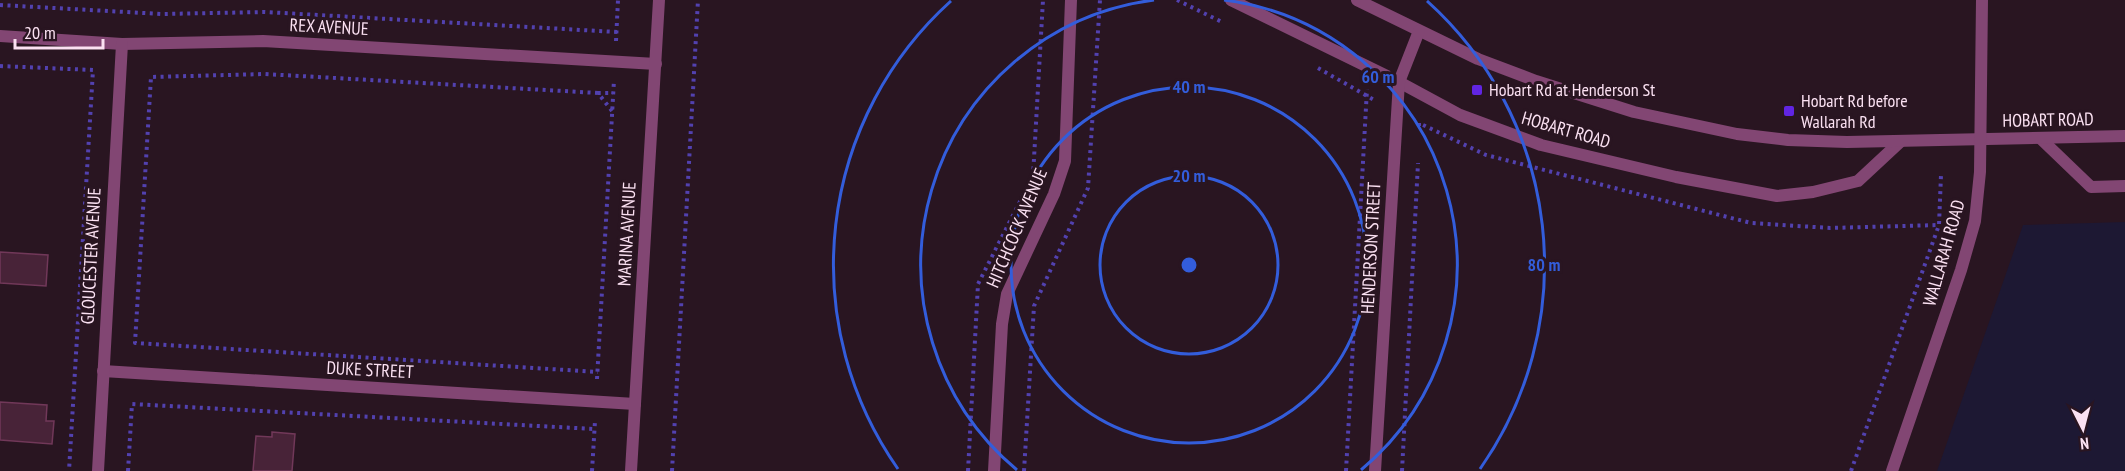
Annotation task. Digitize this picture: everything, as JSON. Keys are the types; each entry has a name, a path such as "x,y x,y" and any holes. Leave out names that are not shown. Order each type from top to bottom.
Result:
{"street":[{"name":"MARINA AVENUE","path":"631,471 659,0"},
{"name":"HITCHCOCK AVENUE","path":"994,471 1002,324 1006,294 1054,194 1065,161 1071,0"},
{"name":"HOBART ROAD","path":"1231,0 1399,82 1460,115 1541,145 1676,177 1777,196 1813,192 1858,182 1901,141"},
{"name":"HOBART ROAD","path":"1357,0 1478,59 1536,81 1656,117 1737,134 1788,140 1901,141 2125,136"},
{"name":"WALLARAH ROAD","path":"1892,471 1967,252 1978,205 1982,0"},
{"name":"HENDERSON STREET","path":"1375,471 1399,82 1419,32"},
{"name":"REX AVENUE","path":"0,36 122,44 262,41 656,64"},
{"name":"GLOUCESTER AVENUE","path":"98,471 122,44"},
{"path":"2040,138 2091,187 2125,186"},
{"name":"DUKE STREET","path":"103,371 635,404"}],"path":[{"path":"616,41 618,0"},
{"path":"672,471 698,0"},
{"path":"968,471 978,284 1033,176 1043,0"},
{"path":"1024,471 1034,306 1088,188 1100,0"},
{"path":"1177,0 1228,25"},
{"name":"REX AVENUE","path":"0,5 162,14 265,12 617,32"},
{"path":"1312,65 1376,101"},
{"name":"GLOUCESTER AVENUE","path":"0,66 93,70 69,471"},
{"name":"DUKE STREET","path":"598,93 265,74 151,77 135,343 598,372"},
{"name":"MARINA AVENUE","path":"597,379 614,80"},
{"path":"598,93 613,93"},
{"path":"598,93 612,111"},
{"path":"1346,471 1367,96"},
{"path":"1419,123 1419,135"},
{"path":"1402,471 1418,158"},
{"path":"1851,471 1939,225"},
{"path":"128,471 132,404 594,429"},
{"path":"592,471 595,421"}],"shaded area":[{"path":"2125,222 2125,471 1937,471 2023,225"}],"building":[{"path":"0,252 48,255 46,286 0,283"},
{"path":"0,402 47,405 46,421 54,421 52,444 0,440"},
{"path":"272,432 295,434 292,471 253,471 256,436 272,437"}],"place":[{"name":"Hobart Rd at Henderson St","path":"1477,90"},
{"name":"Hobart Rd before Wallarah Rd","path":"1789,111"}]}
